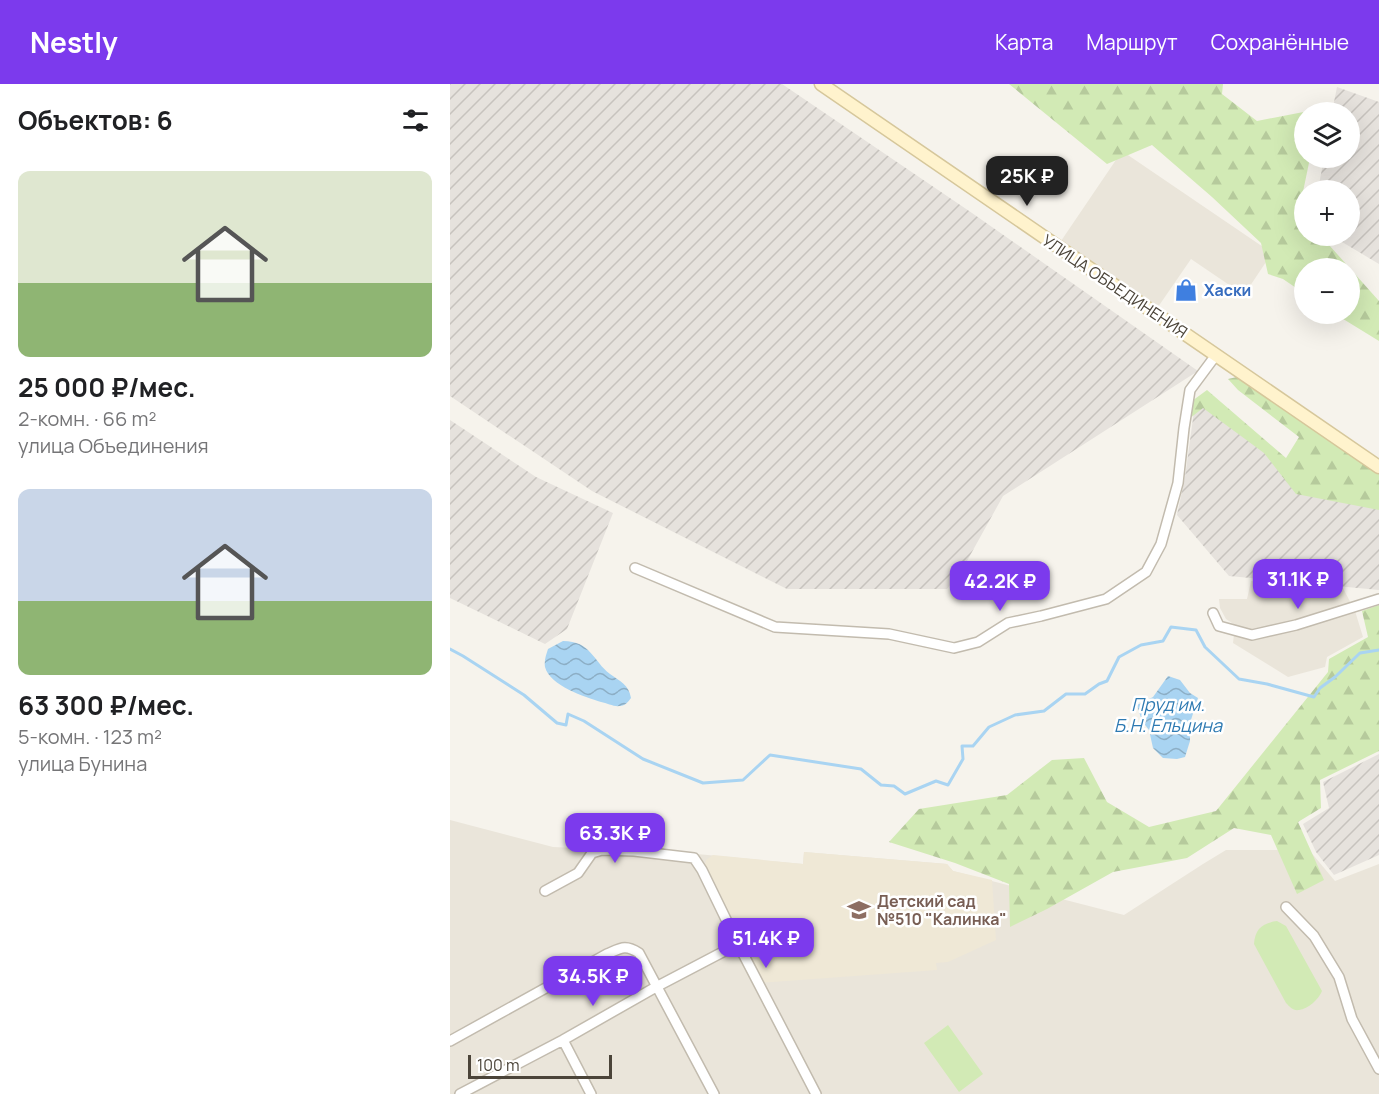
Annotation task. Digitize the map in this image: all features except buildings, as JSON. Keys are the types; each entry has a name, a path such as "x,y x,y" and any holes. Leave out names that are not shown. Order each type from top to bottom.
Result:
{"main road":[{"name":"УЛИЦА ОБЪЕДИНЕНИЯ","path":"821,84 1379,466"}],"street":[{"path":"635,568 775,627 889,634 954,648 978,642 1008,623 1106,599 1146,572 1161,544 1178,483 1190,390 1216,355"},
{"path":"1213,613 1220,626 1252,635 1296,625 1379,600"},
{"path":"545,891 578,873 592,853 602,850 694,858 816,1094"},
{"path":"1286,907 1314,936 1339,977 1352,1018 1379,1069"},
{"path":"466,1093 738,944"},
{"path":"450,1041 607,954 630,947 639,953 714,1094"},
{"path":"563,1040 591,1094"}],"shaded area":[{"path":"450,84 782,84 1198,371 1003,496 962,570 947,589 787,589 592,491 450,396"},
{"path":"1337,87 1379,102 1379,264 1349,246 1360,246 1360,180 1320,180 1322,168 1360,168 1360,102 1334,102"},
{"path":"1122,151 1272,253 1244,295 1191,259 1158,307 1061,241"},
{"path":"1204,403 1258,442 1296,490 1379,508 1379,590 1229,576 1177,515 1194,411"},
{"path":"450,420 536,477 613,513 567,629 545,644 450,598"},
{"path":"1334,571 1355,611 1363,637 1327,657 1325,667 1288,677 1233,643 1235,625 1226,619 1220,608 1219,599 1247,599 1251,581 1301,586"},
{"path":"1379,754 1379,855 1334,875 1316,852 1303,824 1329,808 1323,782"},
{"path":"450,820 553,847 686,853 803,864 804,852 947,864 953,871 1124,915 1226,850 1309,850 1335,881 1379,864 1379,1094 450,1094"},
{"name":"Детский сад №510 \"Калинка\"","path":"804,852 947,864 953,871 992,880 996,940 948,962 936,963 937,970 760,983 704,869 706,860 713,855 803,864"}],"green space":[{"path":"1009,84 1223,84 1222,94 1257,121 1294,114 1294,168 1308,168 1305,180 1294,180 1294,246 1330,246 1341,258 1294,258 1294,286 1283,279 1268,274 1261,243 1152,145 1107,164"},
{"path":"1360,279 1379,301 1379,341 1351,324 1360,324"},
{"path":"1237,377 1379,473 1379,510 1296,494 1264,453 1203,408 1189,419 1192,401 1207,390 1286,458 1299,437 1238,390 1228,379"},
{"path":"1379,605 1379,751 1320,780 1321,808 1298,822 1324,880 1297,894 1271,835 1234,828 1187,858 1113,872 1010,927 1009,884 955,863 889,842 919,809 1007,795 1052,760 1084,758 1107,802 1149,827 1216,811 1328,672 1329,659 1368,637 1362,611"},
{"path":"1277,921 1286,926 1322,991 1306,1008 1293,1009 1286,1003 1254,944 1260,928 1267,923"},
{"path":"948,1025 983,1074 959,1092 924,1043"}],"water":[{"path":"563,641 580,644 586,648 604,669 624,684 631,698 628,702 618,706 601,702 569,690 554,680 545,667 546,656 548,649"},
{"name":"Пруд им. Б.Н. Ельцина","path":"1168,676 1180,680 1190,693 1198,698 1190,723 1190,741 1185,757 1177,759 1163,758 1153,748 1149,730 1142,721 1137,705 1153,697"}],"waterway":[{"path":"450,649 524,695 557,723 566,725 568,714 584,721 643,759 703,783 743,780 770,755 861,769 881,785 894,786 905,794 936,781 948,785 963,759 962,746 973,746 989,727 1015,715 1044,711 1066,694 1085,694 1107,681 1119,657 1141,645 1163,641 1171,627 1196,630 1205,647 1239,679 1314,697 1320,688 1360,653 1379,650"}],"place":[{"name":"Хаски","path":"1186,290"},
{"name":"Детский сад №510 \"Калинка\"","path":"859,910"}]}
